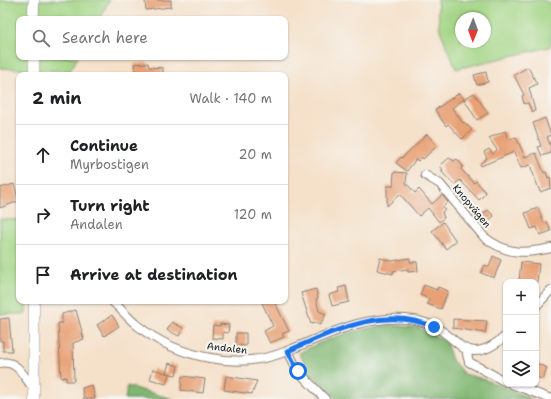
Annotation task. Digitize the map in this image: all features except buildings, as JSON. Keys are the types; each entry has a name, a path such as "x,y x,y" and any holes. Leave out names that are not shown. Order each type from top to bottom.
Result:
{"street":[{"path":"33,16 34,0"},
{"path":"34,60 34,72"},
{"name":"Knopvägen","path":"425,175 440,184 484,237 492,243 505,250 519,253 551,248"},
{"path":"539,303 551,290"},
{"path":"34,304 34,399"},
{"name":"Andalen","path":"115,304 133,322 147,333 171,346 194,354 243,361 257,360 288,351 345,327 365,321 407,319 421,321 439,329 462,347 469,350"},
{"path":"503,338 493,346 484,350 469,350 467,354 470,362 503,380"},
{"path":"288,351 298,371 324,399"},
{"path":"0,363 5,362 14,364 20,369 30,384 35,384"},
{"path":"520,387 551,399"}],"green space":[{"path":"0,0 109,0 101,16 16,16 16,60 76,60 70,71 0,68"},
{"path":"437,0 544,0 551,4 551,43 549,47 456,69 440,30"},
{"path":"0,219 16,220 16,304 26,304 26,314 0,314"},
{"path":"390,325 420,328 446,342 452,360 464,374 490,382 532,399 336,399 311,374 299,353 321,342 343,334"},
{"path":"127,386 173,399 125,399"}],"route":[{"path":"298,371 288,351 345,327 365,321 389,319 421,321 434,327"}]}
